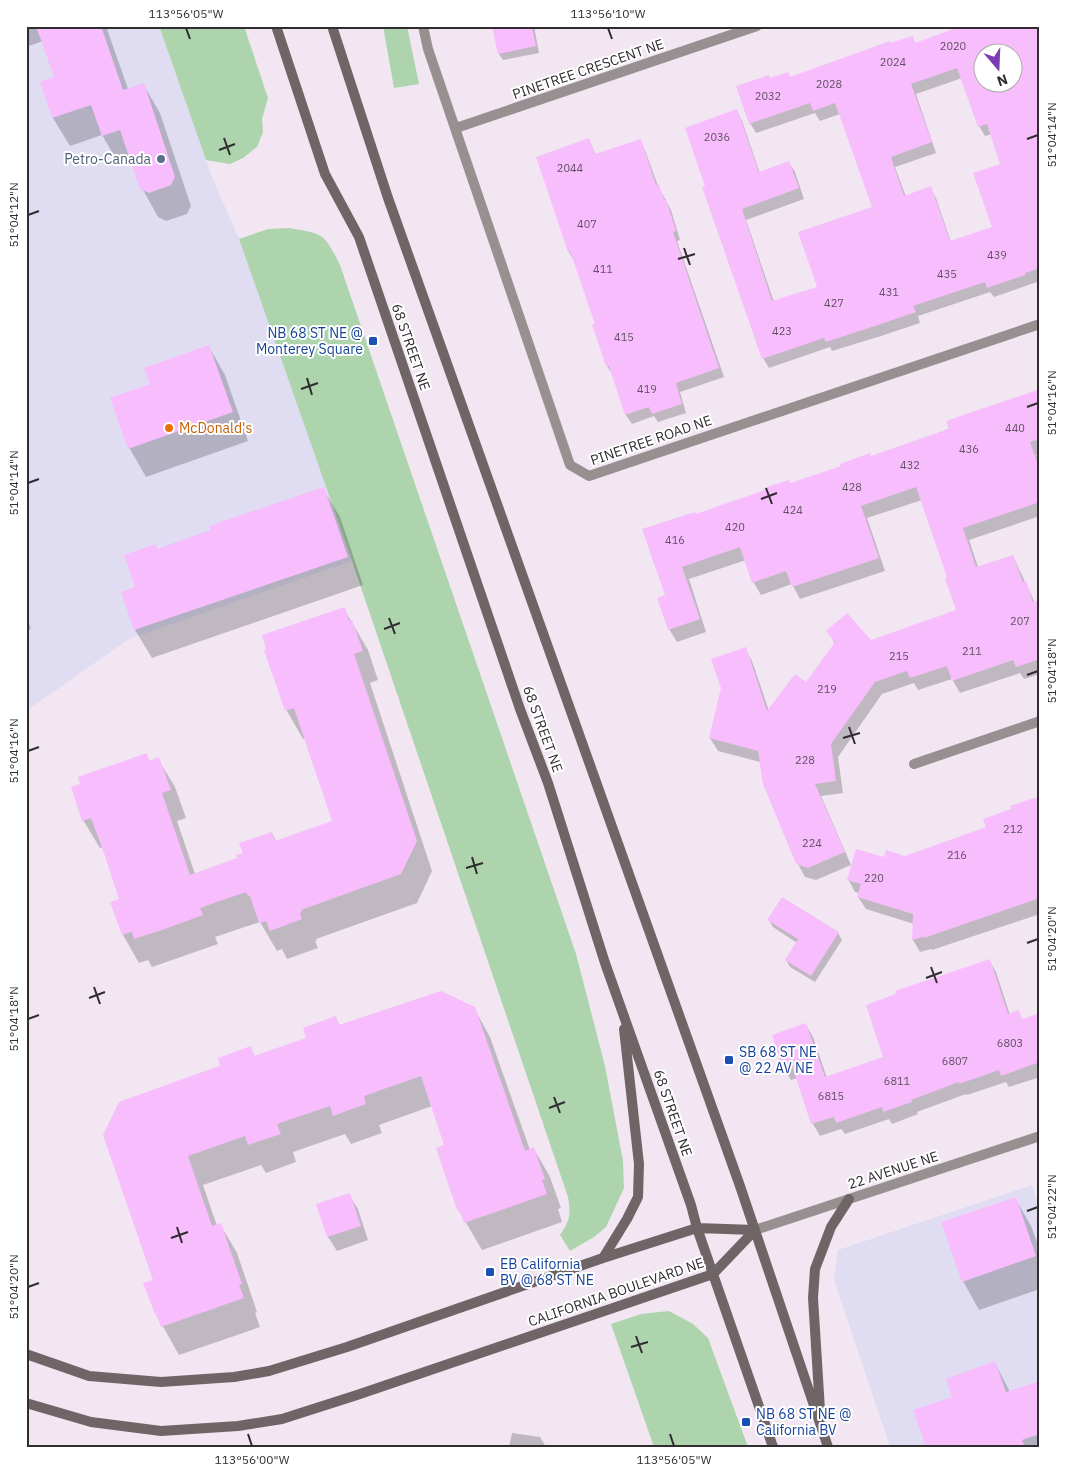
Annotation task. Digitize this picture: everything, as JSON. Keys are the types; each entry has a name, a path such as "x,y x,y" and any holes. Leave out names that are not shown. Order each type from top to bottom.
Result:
{"main road":[{"name":"68 STREET NE","path":"276,26 326,174 359,237 511,681 548,783 622,1010 691,1205 697,1228 773,1447"},
{"name":"68 STREET NE","path":"332,26 392,208 755,1230 828,1447"},
{"path":"603,1258 628,1219 638,1198 639,1164 622,1010"},
{"path":"821,1424 813,1298 815,1269 831,1227 849,1200"},
{"path":"26,1354 89,1376 161,1382 234,1377 269,1371 347,1347 603,1258 697,1228 755,1230"},
{"name":"CALIFORNIA BOULEVARD NE","path":"26,1403 91,1422 161,1431 238,1426 282,1418 358,1395 713,1274 755,1230"}],"street":[{"name":"PINETREE ROAD NE","path":"423,26 428,49 570,465 590,476 1040,324"},
{"name":"PINETREE CRESCENT NE","path":"456,128 757,26"},
{"path":"914,764 1040,721"},
{"name":"22 AVENUE NE","path":"755,1230 1040,1136"}],"shaded area":[{"path":"26,26 159,26 210,172 239,239 352,561 129,639 26,711"},
{"path":"1032,1185 1040,1210 1040,1447 890,1447 834,1280 838,1250"}],"green space":[{"path":"159,26 244,26 268,98 262,119 263,132 257,147 243,158 230,164 206,160"},
{"path":"383,26 407,26 419,84 394,88"},
{"path":"289,228 322,237 340,265 576,954 605,1066 623,1161 624,1188 606,1227 594,1237 570,1251 560,1235 569,1217 568,1197 352,561 239,239 268,229"},
{"path":"669,1311 693,1324 708,1338 748,1447 654,1447 611,1324 641,1314"}],"building":[{"path":"36,26 101,26 123,90 144,83 175,177 171,185 149,193 140,189 120,130 102,136 91,105 52,118 40,82 54,77"},
{"path":"492,26 532,26 536,46 498,54"},
{"path":"961,26 1040,26 1040,268 987,288 985,282 913,306 916,312 826,342 824,338 762,359 702,187 705,186 685,128 737,109 759,172 789,161 799,188 742,209 772,301 817,287 798,232 872,207 835,103 813,111 810,103 749,124 736,86 769,75 770,78 788,72 790,77 890,41 890,43 913,36 915,43","holes":["957,68 978,127 987,124 1000,164 973,173 992,227 950,241 931,186 904,196 891,157 932,142 911,84"]},
{"path":"589,138 595,154 641,139 656,185 659,184 664,200 666,199 676,231 673,232 719,368 676,383 682,404 652,414 649,407 625,415 609,366 606,366 592,325 595,324 536,157"},
{"path":"209,345 233,412 128,449 110,398 150,384 144,368"},
{"path":"1040,389 1040,439 1030,442 1040,471 1040,502 963,528 976,567 1013,555 1023,582 1026,581 1033,602 1040,600 1040,659 1016,667 1013,660 952,681 947,666 910,678 907,671 875,682 831,744 836,781 815,784 845,852 808,868 796,864 763,784 758,751 709,738 721,688 711,659 746,647 767,711 795,674 806,682 835,642 826,631 847,613 871,640 956,610 945,578 947,577 916,487 861,506 879,558 792,587 786,571 752,583 740,547 682,567 700,619 668,630 657,598 665,595 642,529 695,512 696,514 765,490 764,488 789,480 790,483 841,466 840,464 870,453 871,456 949,429 946,421"},
{"path":"324,487 348,557 134,630 121,592 135,587 124,555 156,544 157,549 211,530 209,526"},
{"path":"345,607 349,621 352,620 363,651 354,654 417,841 401,874 301,910 302,919 270,931 266,921 259,923 250,896 246,892 200,908 203,915 162,930 134,939 132,932 122,935 110,902 119,899 104,853 91,818 82,821 71,787 80,784 78,777 147,753 149,761 159,757 171,790 162,793 190,875 237,858 236,855 243,853 239,843 272,832 275,841 332,821 294,708 285,711 264,650 266,649 262,635"},
{"path":"1040,796 1040,898 924,938 912,940 913,914 857,897 861,884 847,880 856,849 884,857 886,850 905,856 986,827 983,819 1011,809 1010,806"},
{"path":"782,897 839,932 811,976 785,960 798,939 767,920"},
{"path":"990,959 1008,1014 1019,1010 1022,1019 1040,1013 1040,1062 1001,1076 999,1070 959,1084 959,1082 883,1112 882,1107 836,1123 834,1117 811,1124 792,1066 783,1069 772,1035 806,1023 825,1077 883,1057 866,1005 896,994 895,991"},
{"path":"441,991 475,1007 525,1151 534,1147 545,1179 542,1180 547,1194 464,1223 459,1209 457,1210 436,1148 444,1145 421,1076 364,1096 366,1104 333,1116 330,1106 277,1124 281,1134 248,1145 245,1136 188,1156 212,1226 221,1223 242,1284 239,1285 244,1298 161,1327 143,1283 153,1280 103,1135 119,1102 219,1066 218,1058 251,1046 254,1056 306,1038 303,1028 336,1016 339,1025"},
{"path":"350,1193 361,1226 327,1237 316,1204"},
{"path":"1016,1197 1036,1256 962,1282 941,1222"},
{"path":"995,1361 1006,1392 1040,1381 1040,1434 1022,1440 1025,1447 926,1447 913,1410 952,1397 946,1379"}],"place":[{"name":"Petro-Canada","path":"161,159"},
{"name":"NB 68 ST NE @ Monterey Square","path":"373,341"},
{"name":"McDonald's","path":"169,428"},
{"name":"SB 68 ST NE @ 22 AV NE","path":"729,1060"},
{"name":"EB California BV @ 68 ST NE","path":"490,1272"},
{"name":"NB 68 ST NE @ California BV","path":"746,1422"}]}
